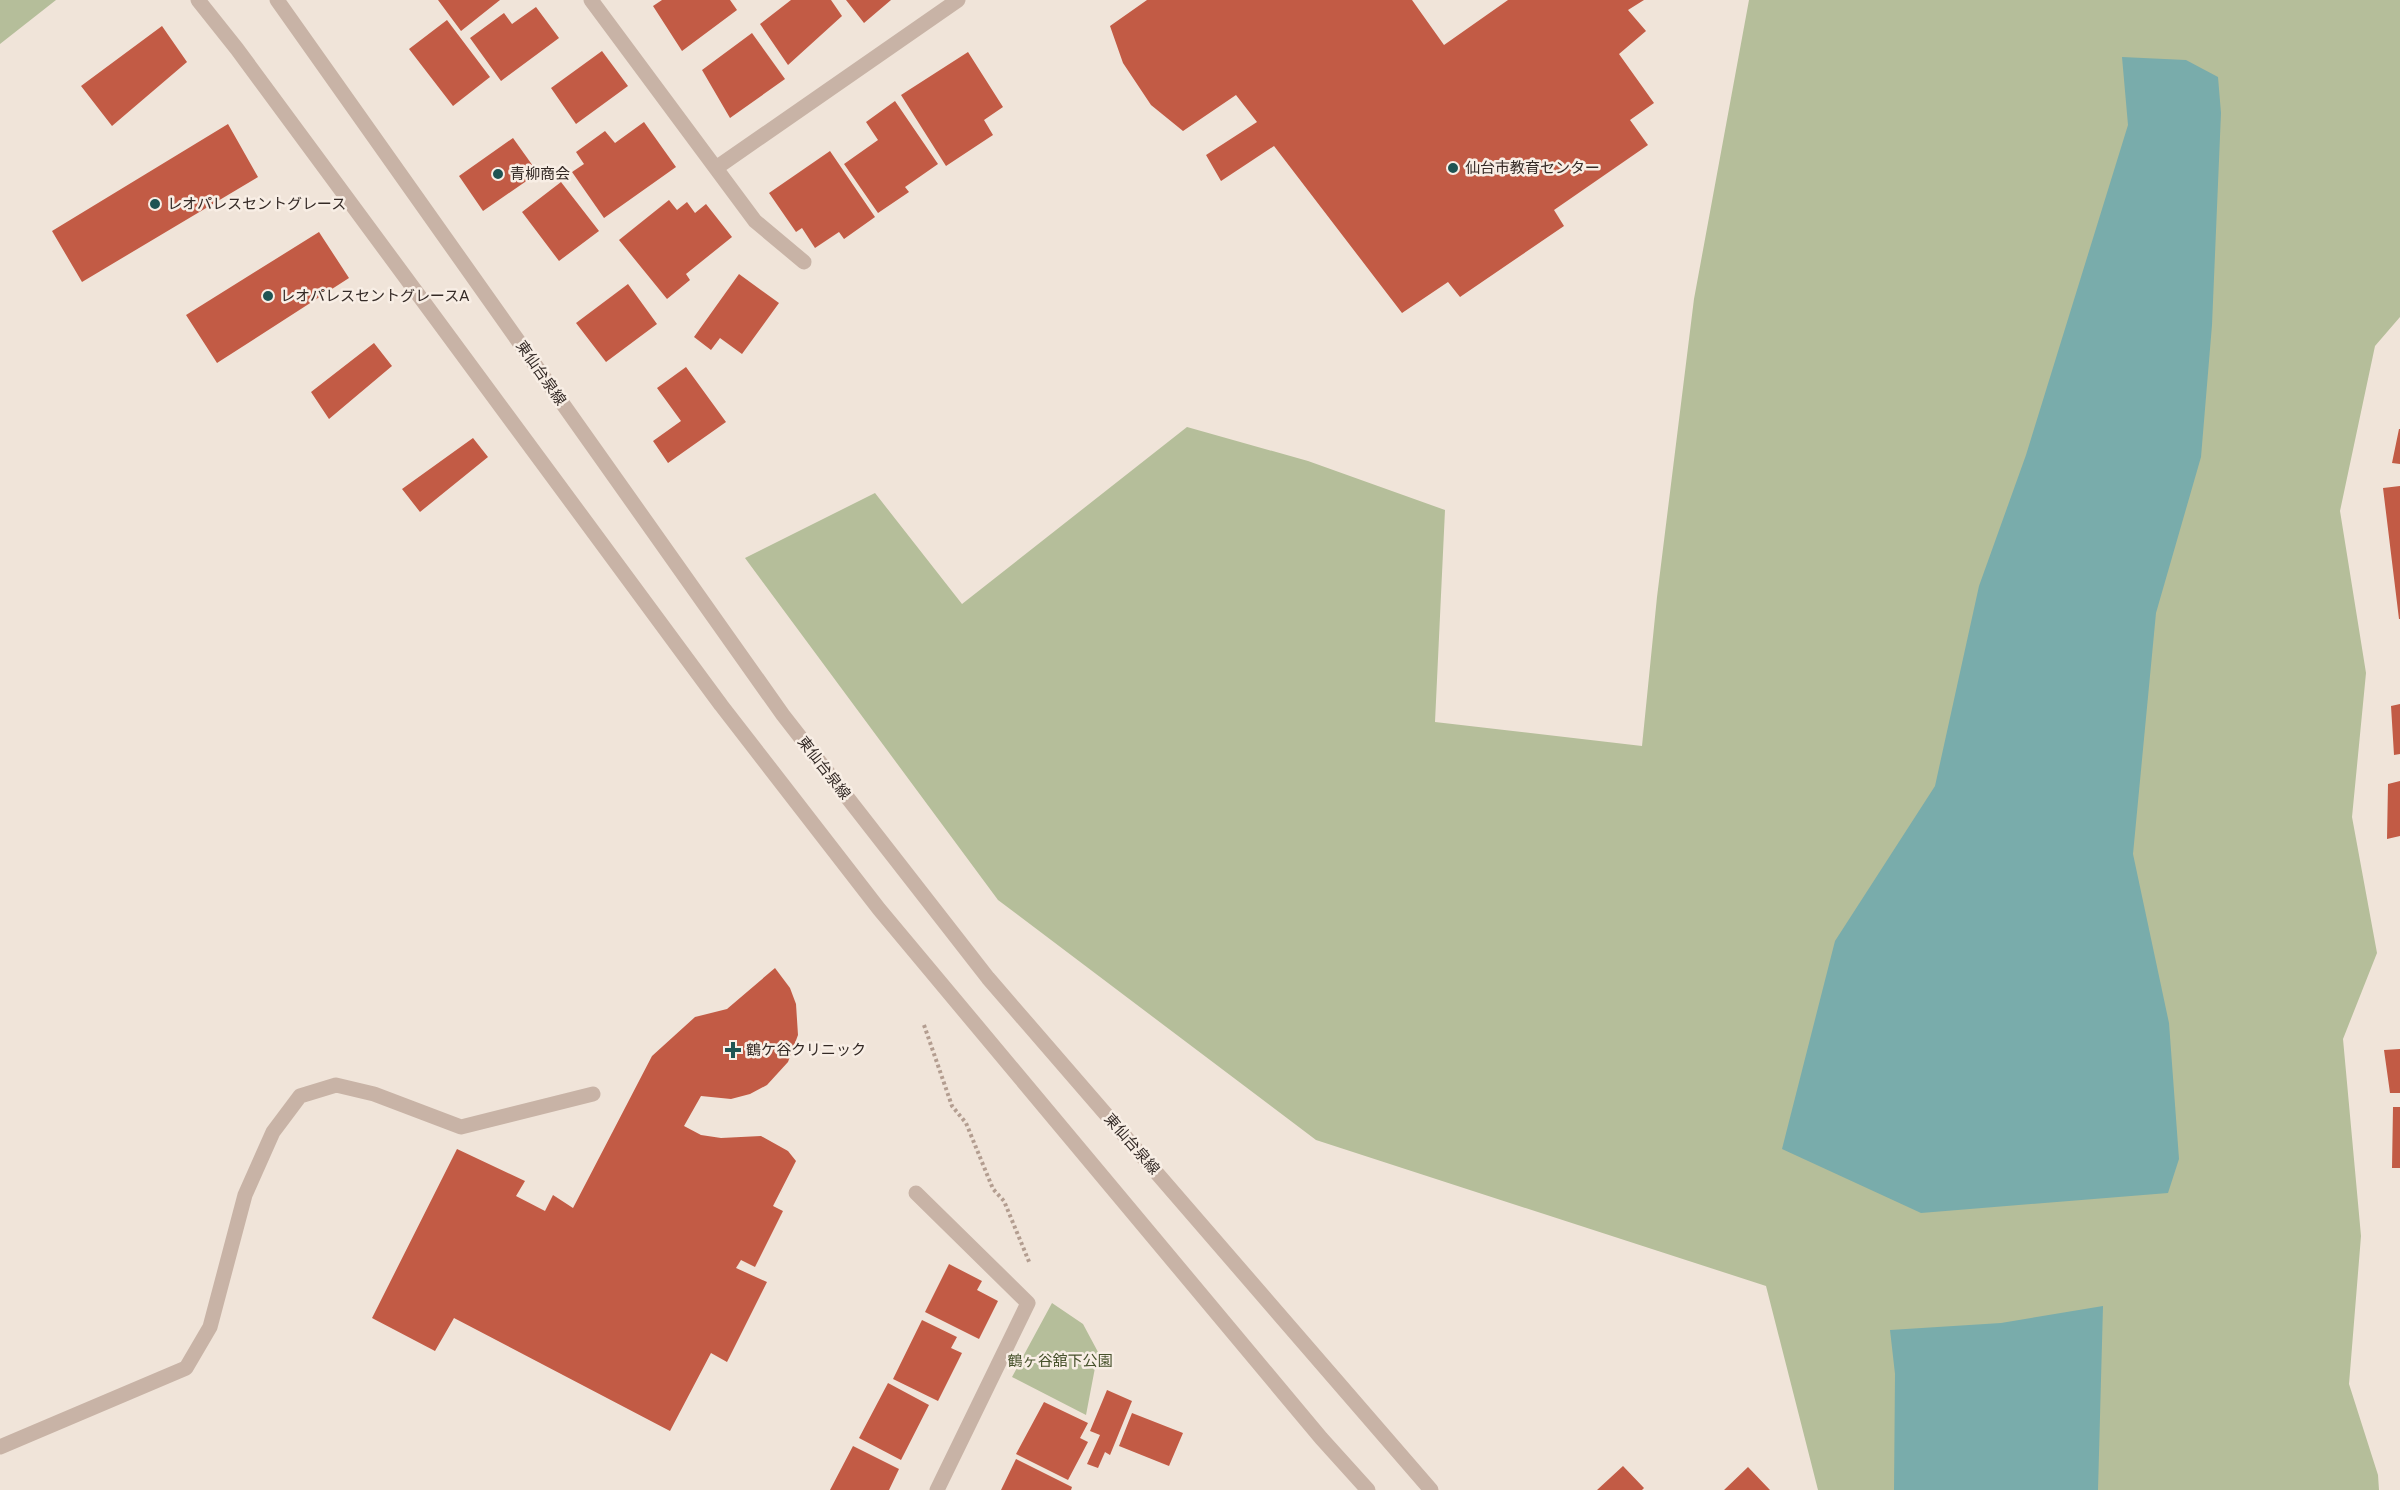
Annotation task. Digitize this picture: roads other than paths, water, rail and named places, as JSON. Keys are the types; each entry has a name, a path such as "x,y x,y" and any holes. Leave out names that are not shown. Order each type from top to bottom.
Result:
{"street":[{"path":"198,0 237,49 721,705 879,909 1313,1429 1368,1490"},
{"name":"東仙台泉線","path":"277,0 783,715 988,978 1431,1490"},
{"path":"591,0 754,222 804,262"},
{"path":"716,168 958,0"},
{"path":"0,1447 186,1368 210,1327 245,1196 273,1132 300,1096 336,1085 374,1094 461,1127 593,1094"},
{"path":"916,1193 1028,1303 937,1490"}],"water":[{"path":"2122,57 2186,60 2218,77 2221,113 2212,325 2201,457 2156,613 2133,854 2169,1023 2179,1159 2168,1193 1921,1213 1782,1149 1835,941 1935,786 1979,586 2026,455 2128,125"},
{"path":"2103,1306 2098,1490 1894,1490 1895,1374 1890,1330 2001,1323"}],"place":[{"name":"仙台市教育センター","path":"1453,168"},
{"name":"青柳商会","path":"498,174"},
{"name":"レオパレスセントグレース","path":"155,204"},
{"name":"レオパレスセントグレースA","path":"268,296"},
{"name":"鶴ケ谷クリニック","path":"733,1050"}],"park label":[{"name":"鶴ヶ谷舘下公園","path":"1060,1361"}]}
